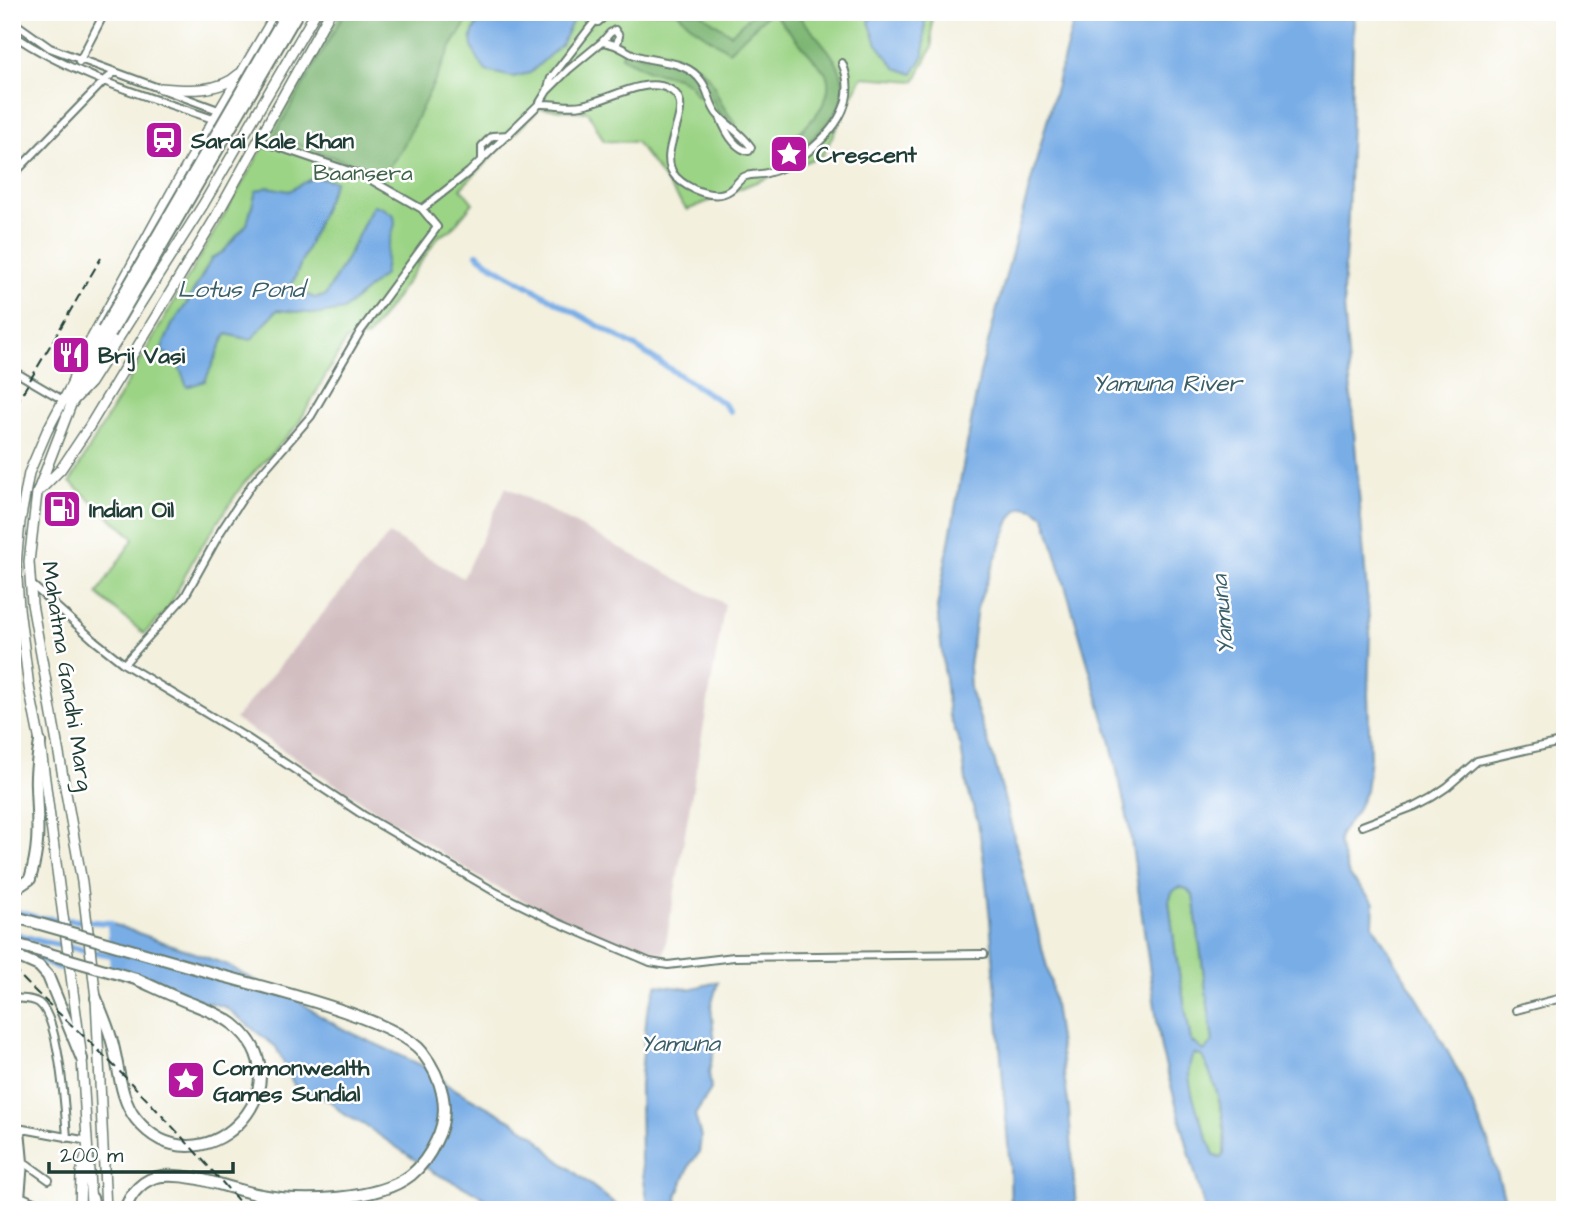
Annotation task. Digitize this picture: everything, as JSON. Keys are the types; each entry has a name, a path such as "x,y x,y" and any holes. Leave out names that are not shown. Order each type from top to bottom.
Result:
{"highway":[{"path":"68,401 83,379 287,12"},
{"path":"73,382 107,332 298,12"},
{"path":"12,891 30,879 37,855 39,828 35,783 40,742"},
{"path":"12,916 356,1016 401,1034 419,1048 436,1071 444,1097 440,1133 427,1157 411,1175 394,1185 368,1192 303,1200 263,1196 187,1177 165,1175 153,1177 136,1189 125,1210"},
{"path":"13,952 136,979 232,1023 254,1051 259,1073 256,1094 247,1115 232,1131 211,1141 190,1146 167,1141 146,1130 131,1112 111,1036 95,994"},
{"path":"13,952 39,966 48,976 82,1059"},
{"path":"92,1198 92,1210"}],"main road":[{"name":"Mahatma Gandhi Marg","path":"106,1210 95,994 82,882 31,584 29,562 37,493 68,401 75,369 174,188 277,12"},
{"name":"Mahatma Gandhi Marg","path":"92,1198 82,1059 40,742 29,687 19,608 16,564 29,473 41,442 68,401 90,383 203,205 316,12"},
{"path":"37,493 61,469 89,427 214,220 330,12"},
{"path":"260,42 289,59"},
{"path":"161,88 186,90 211,87 226,83 244,70"},
{"path":"174,188 203,205"},
{"path":"80,1210 81,1173 89,1144"}],"street":[{"path":"547,91 551,78 602,12"},
{"path":"594,25 609,12"},
{"path":"74,69 102,13"},
{"path":"12,21 41,43 220,111 248,130"},
{"path":"422,209 509,135 568,70 615,30 619,36 617,44"},
{"path":"12,34 38,52 74,69 248,130"},
{"path":"602,42 617,44 631,53 651,60 674,62 697,77 704,83 712,108 746,140 751,147 749,151 736,144 725,131 720,117"},
{"path":"539,104 578,106 628,90 661,85 670,89 678,96 680,107 668,152 671,169 676,176 694,188 712,194 725,192 742,177 772,172 796,159 827,134 848,98 847,74 842,64"},
{"path":"12,176 115,72"},
{"path":"482,160 482,146 492,136 509,135"},
{"path":"124,664 185,596 221,531 253,484 311,416 360,332 437,227 422,209 364,176 258,139"},
{"path":"12,370 68,401"},
{"path":"31,584 124,664 247,738 363,815 497,893 556,922 650,962 668,965 734,957 984,954"},
{"path":"1362,826 1432,797 1477,761 1565,741"},
{"path":"1516,1010 1565,996"},
{"path":"12,998 36,1001 45,1010 59,1058 67,1138"},
{"path":"12,1127 89,1144"},
{"path":"20,1210 24,1166 21,1130"},
{"path":"12,1166 24,1166 50,1180"},
{"path":"12,1192 22,1194 51,1210"}],"shaded area":[{"path":"506,487 725,604 664,954 584,931 488,883 235,719 389,534 463,578"}],"green space":[{"name":"Baansera","path":"341,12 932,12 932,48 915,81 862,77 823,155 687,210 636,142 604,141 588,112 540,108 461,188 473,203 450,231 439,236 368,337 346,340 297,426 243,484 194,558 168,609 144,634 97,594 134,538 70,482"},
{"path":"345,12 473,12 451,47 401,151 380,178 363,168 274,136"},
{"path":"677,12 699,12 731,34 754,12 769,13 729,51 693,27"},
{"path":"777,12 795,12 827,49 838,65 843,80 843,95 836,111 823,128 801,148 793,137 820,109 828,91 828,82 826,73 775,15"},
{"path":"625,48 647,57 651,48 694,64 708,76 725,109 736,123 733,126 718,112 708,89 697,96 690,85 677,77 649,71 621,57"},
{"path":"1179,887 1187,889 1193,895 1213,1042 1204,1051 1191,1041 1176,956 1169,901 1172,892"},
{"path":"1193,1054 1202,1056 1220,1104 1225,1141 1221,1158 1214,1155 1191,1090 1189,1064"}],"water":[{"path":"486,12 577,12 561,45 530,73 513,77 486,71 475,54 472,35"},
{"path":"873,12 925,13 924,55 913,74 896,68 877,44 869,22"},
{"name":"Yamuna River","path":"1076,12 1354,12 1343,293 1370,632 1370,757 1366,791 1356,812 1340,834 1339,843 1349,875 1374,903 1373,925 1432,1022 1461,1077 1488,1142 1508,1210 1205,1210 1161,1049 1129,825 1110,739 1045,517 1034,509 1024,507 1017,510 1010,520 977,608 969,666 970,690 995,762 1051,983 1069,1109 1076,1210 1011,1210 1010,1169 983,854 978,823 967,787 961,747 949,714 937,608 980,373","holes":["1179,887 1187,889 1193,895 1213,1042 1204,1051 1191,1041 1176,956 1169,901 1172,892","1194,1054 1202,1056 1220,1104 1225,1141 1221,1158 1214,1155 1191,1089 1190,1064"]},
{"name":"Lotus Pond","path":"314,177 335,181 291,287 314,298 325,296 373,205 394,215 395,224 387,251 384,275 343,310 319,314 277,310 251,340 226,334 205,381 187,387 178,364 161,350 172,325 212,258 223,252 247,224 256,191 268,187 289,191"},
{"path":"110,923 225,964 274,991 293,996 341,1028 432,1070 447,1085 535,1136 555,1157 623,1210 499,1210 477,1193 434,1173 363,1124 343,1114 330,1101 295,1087 276,1047 225,1007 113,973"},
{"name":"Yamuna","path":"718,982 711,1006 715,1045 709,1072 711,1089 695,1115 701,1137 699,1153 690,1164 677,1196 678,1210 646,1210 647,1199 641,1161 640,1086 647,1012 657,985 689,989"}],"waterway":[{"path":"477,254 493,266 636,347 723,403 730,411"},
{"path":"12,910 38,918 110,923 113,972"},
{"path":"12,933 111,955"},
{"path":"17,949 57,967 93,971"}],"railway":[{"path":"15,406 101,258"},
{"path":"12,967 133,1085 246,1210"}],"place":[{"name":"Sarai Kale Khan","path":"164,140"},
{"name":"Crescent","path":"789,154"},
{"name":"Brij Vasi","path":"71,355"},
{"name":"Indian Oil","path":"62,509"},
{"name":"Commonwealth Games Sundial","path":"186,1080"}]}
